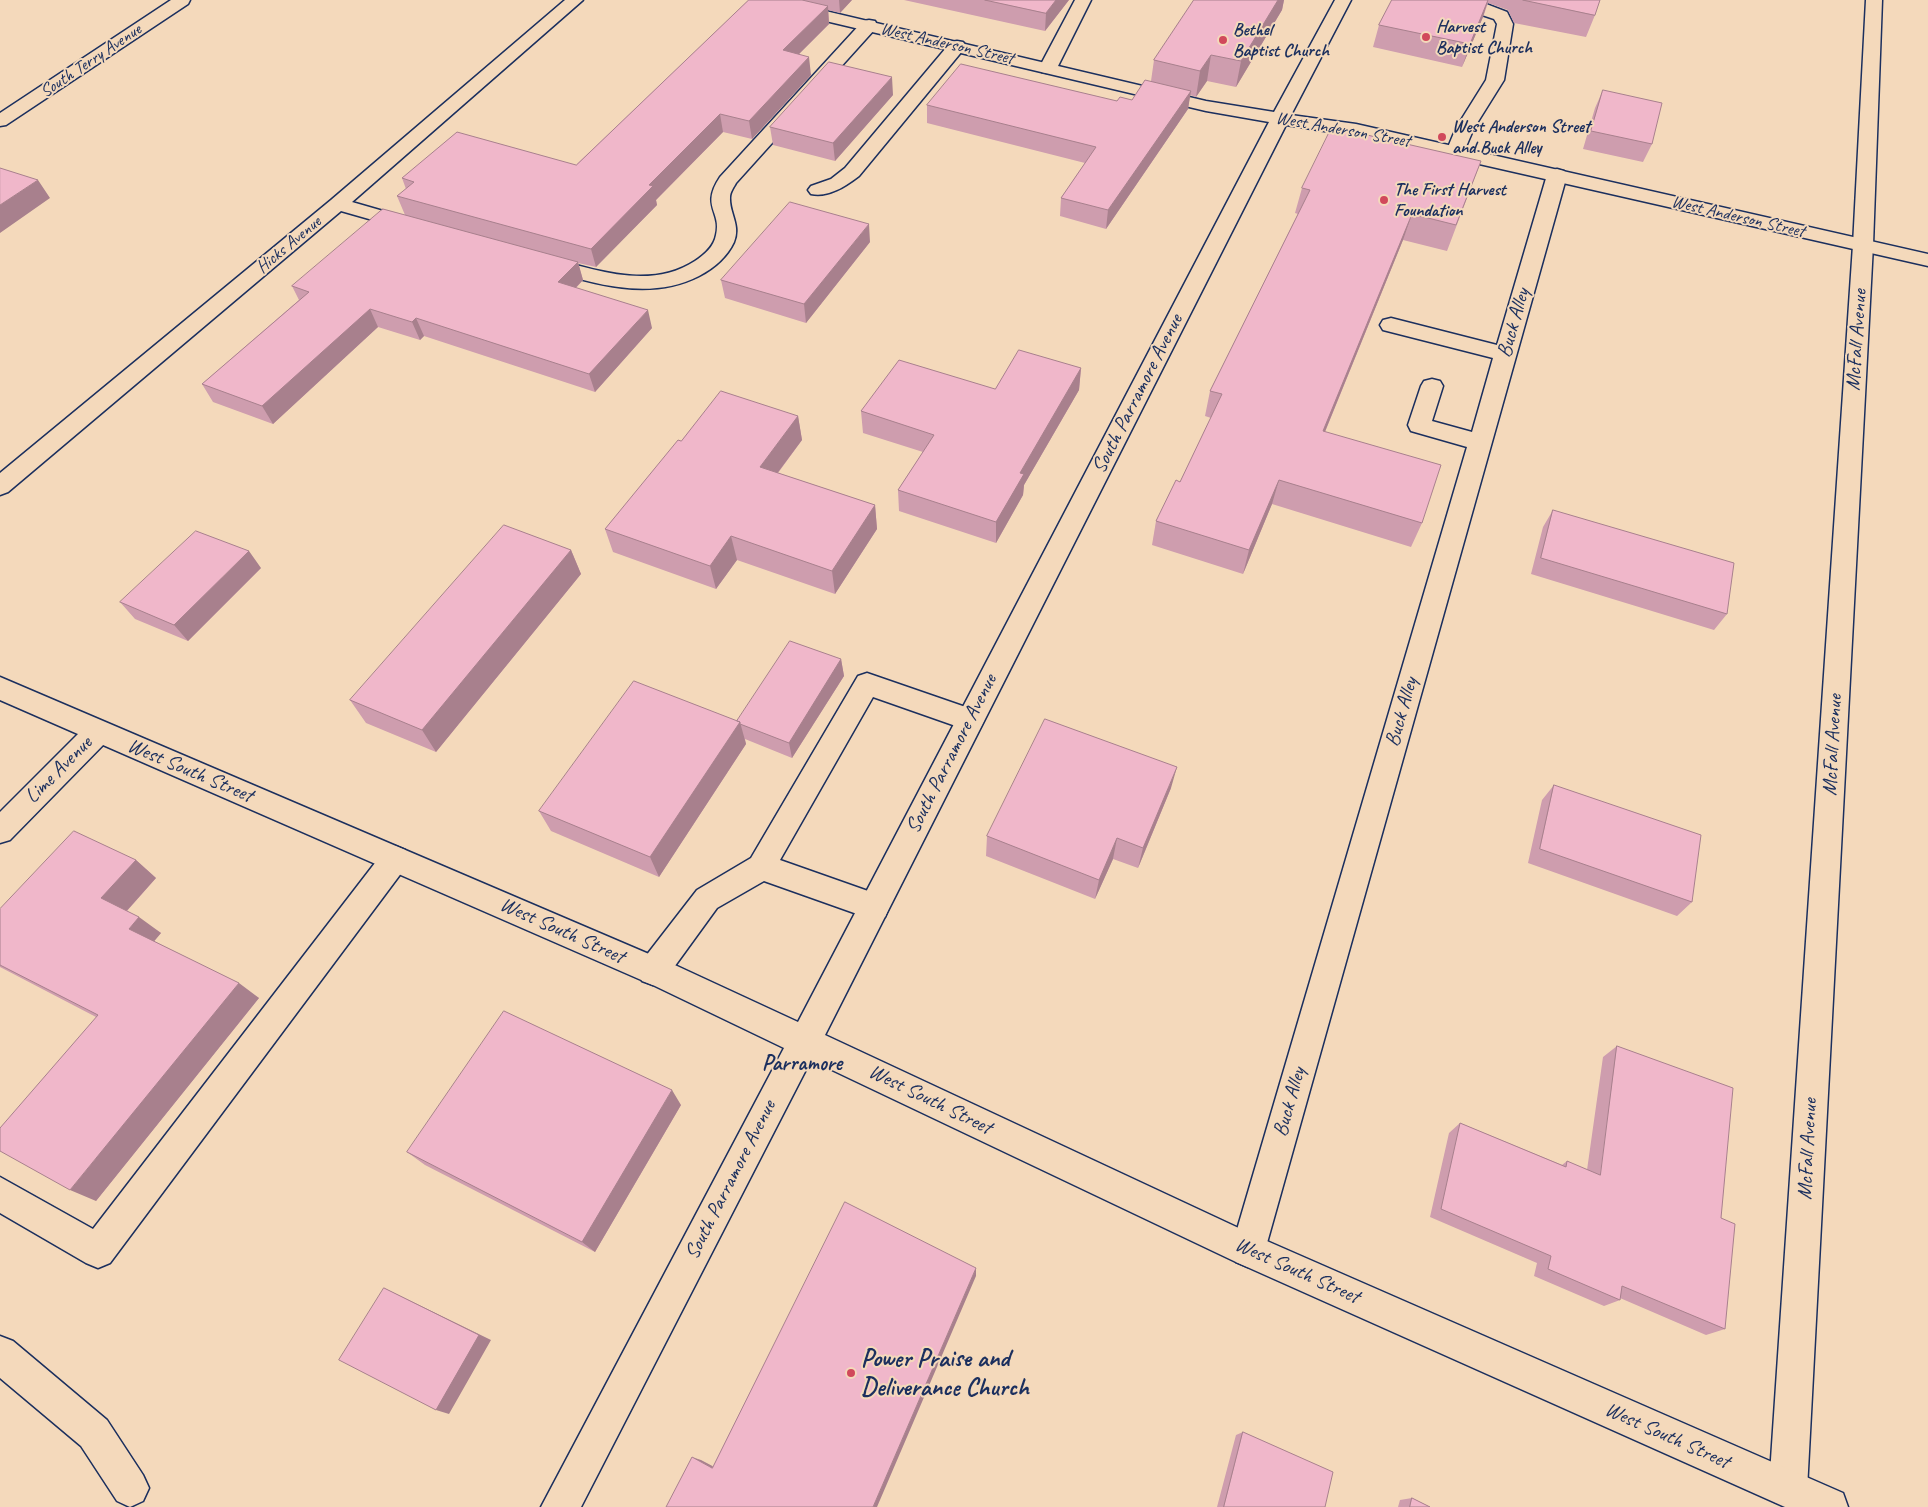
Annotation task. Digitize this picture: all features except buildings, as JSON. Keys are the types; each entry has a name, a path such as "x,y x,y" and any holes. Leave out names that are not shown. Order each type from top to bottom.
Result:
{"street":[{"name":"South Terry Avenue","path":"0,121 182,0"},
{"name":"Hicks Avenue","path":"0,486 338,204 575,0"},
{"name":"West Anderson Street","path":"758,0 1206,106 1356,130 1928,260"},
{"path":"1048,68 1083,0"},
{"name":"South Parramore Avenue","path":"560,1507 874,908 1280,118 1343,0"},
{"path":"1455,0 1500,16 1505,24 1495,80 1465,128 1455,152"},
{"name":"McFall Avenue","path":"1788,1489 1863,245 1874,0"},
{"path":"526,257 615,281 637,283 666,281 691,273 711,259 724,242 728,226 720,197 727,181 869,25"},
{"path":"818,190 838,183 852,172 956,46"},
{"name":"Buck Alley","path":"1248,1250 1557,175"},
{"path":"338,204 432,231"},
{"path":"1391,325 1505,354"},
{"path":"1432,386 1419,426 1480,443"},
{"path":"653,971 707,899 761,867 867,684 970,720"},
{"name":"West South Street","path":"0,688 653,971 804,1040 1248,1250 1829,1507"},
{"name":"Lime Avenue","path":"0,831 98,732"},
{"path":"0,1194 98,1251 396,859"},
{"path":"761,867 808,882 874,908"},
{"path":"0,1354 94,1433 130,1488"}],"place":[{"name":"Harvest Baptist Church","path":"1426,37"},
{"name":"Bethel Baptist Church","path":"1223,40"},
{"name":"West Anderson Street and Buck Alley","path":"1442,137"},
{"name":"The First Harvest Foundation","path":"1384,200"},
{"name":"Power Praise and Deliverance Church","path":"851,1373"}],"district":[{"name":"Parramore","path":"802,1064"}]}
